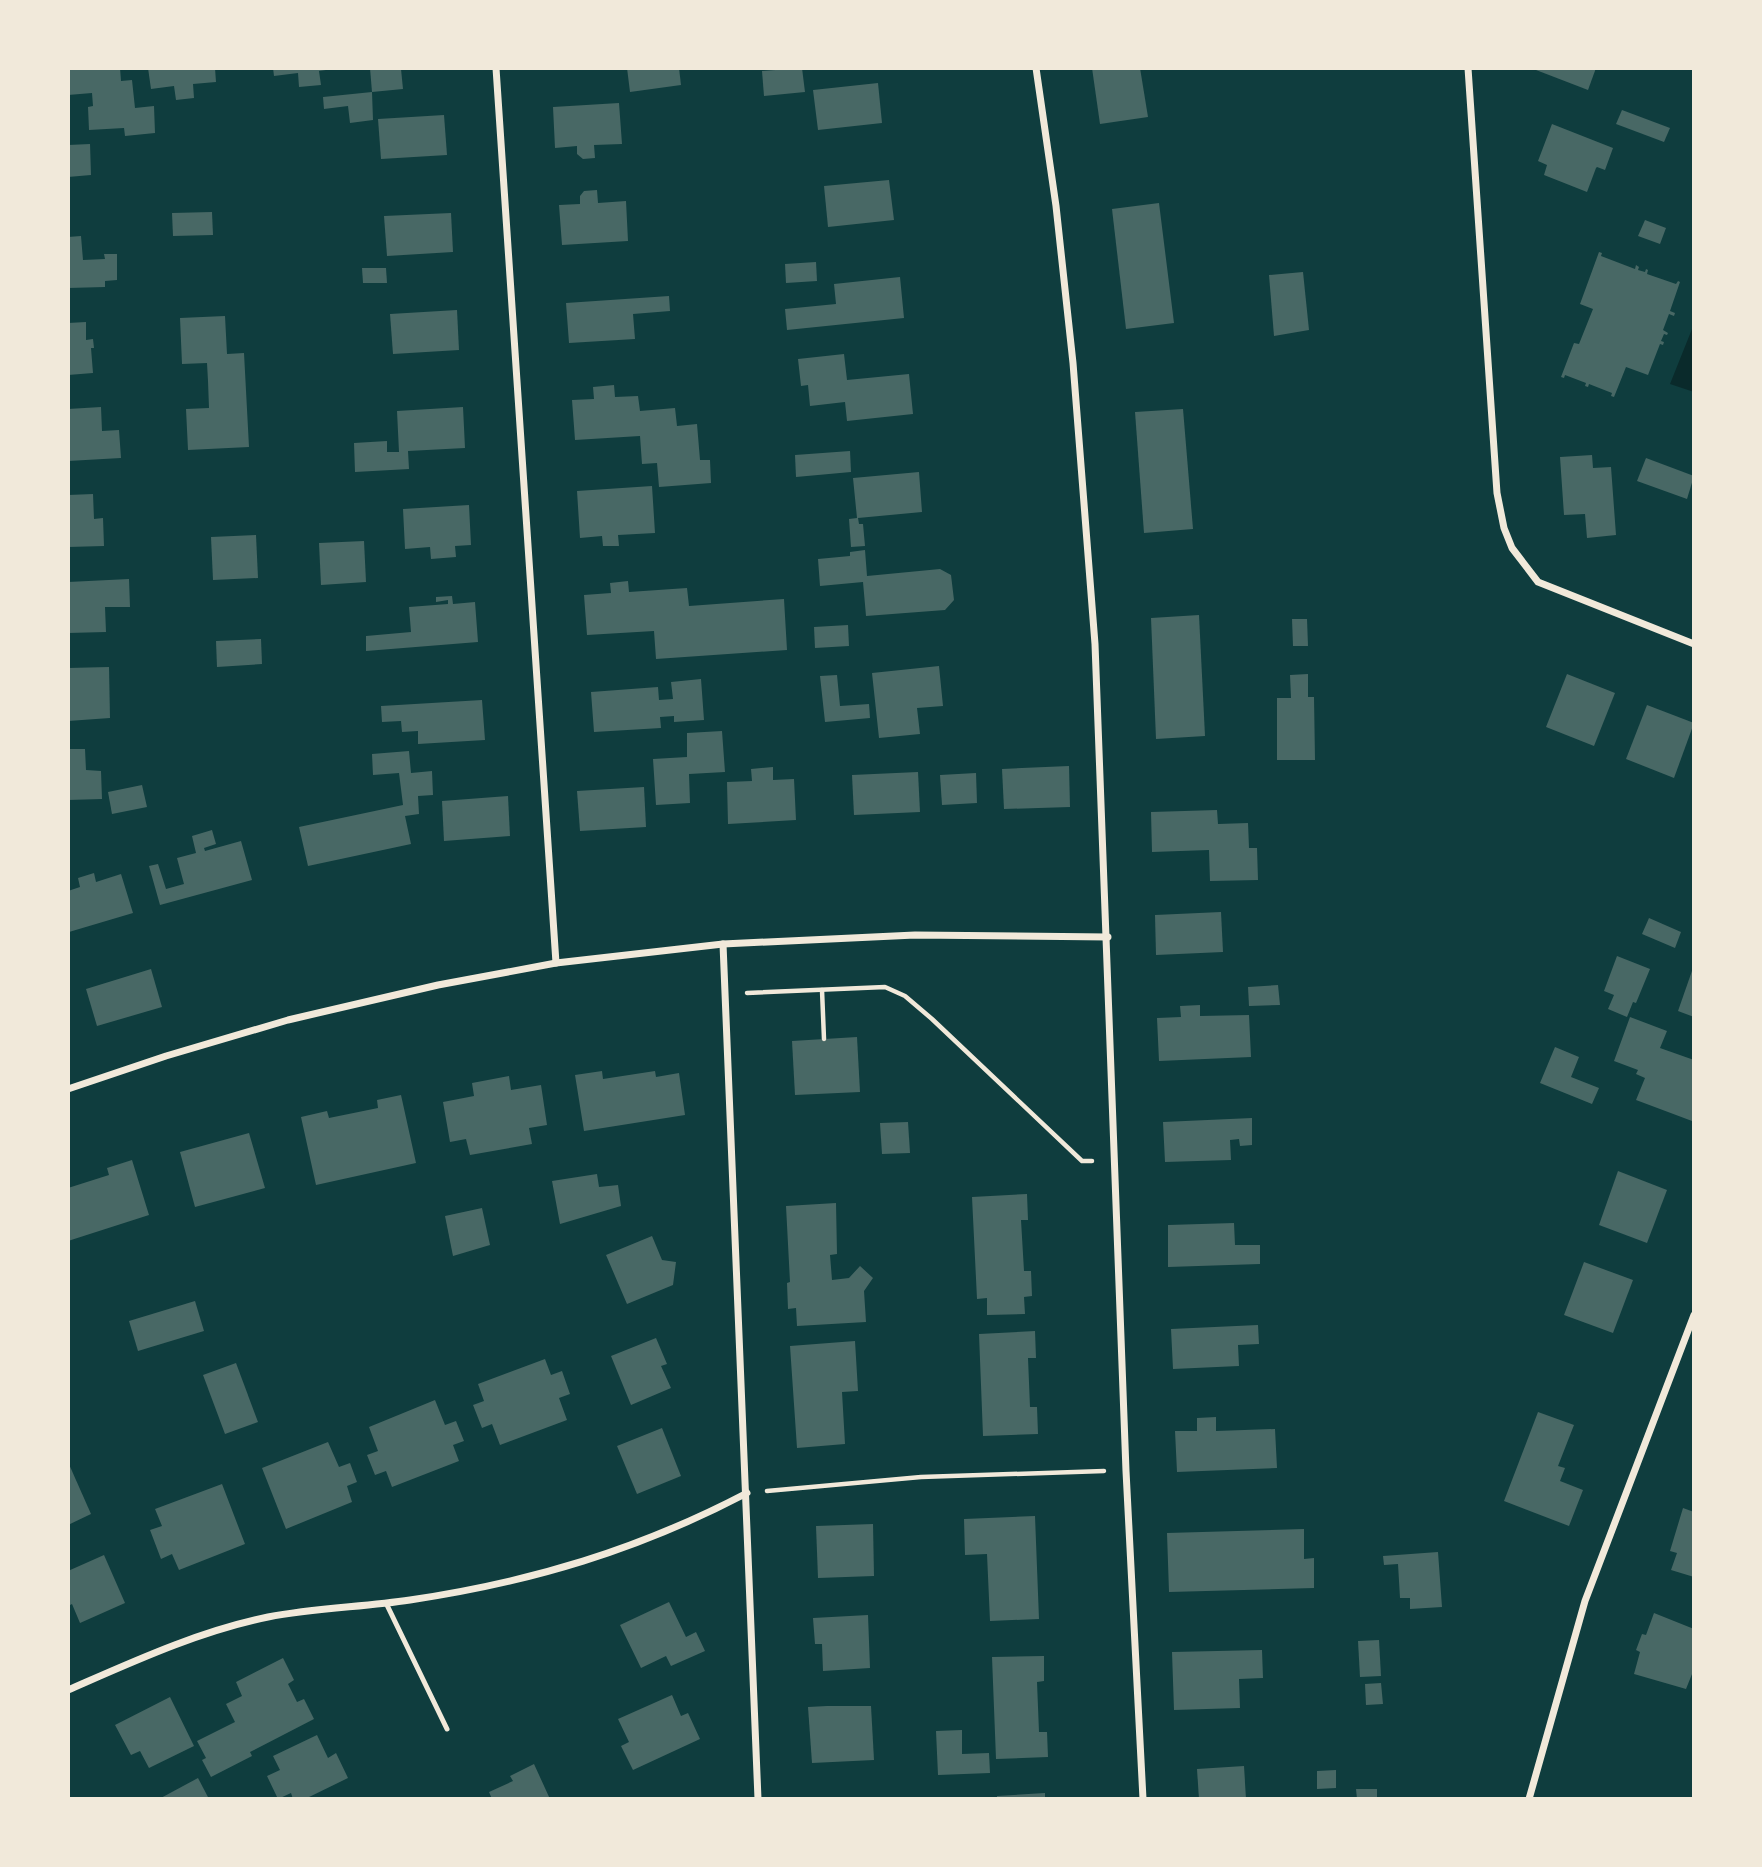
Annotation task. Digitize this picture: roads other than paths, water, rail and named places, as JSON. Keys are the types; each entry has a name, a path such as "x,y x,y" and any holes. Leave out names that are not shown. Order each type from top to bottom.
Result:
{"street":[{"path":"496,68 556,963"},
{"path":"1036,68 1056,206 1084,491 1095,644 1126,1471 1143,1799"},
{"path":"1468,68 1497,493 1511,548 1538,582 1694,644"},
{"path":"68,1089 166,1056 288,1020 438,985 556,963 723,944 915,934 1108,937"},
{"path":"723,944 758,1799"},
{"path":"1529,1799 1586,1601 1694,1315"},
{"path":"68,1689 205,1635 267,1617 386,1603 529,1578 590,1561 703,1517 747,1493"}],"lane":[{"path":"386,1603 447,1729"}],"water":[{"path":"1694,324 1694,392 1670,384"}]}
